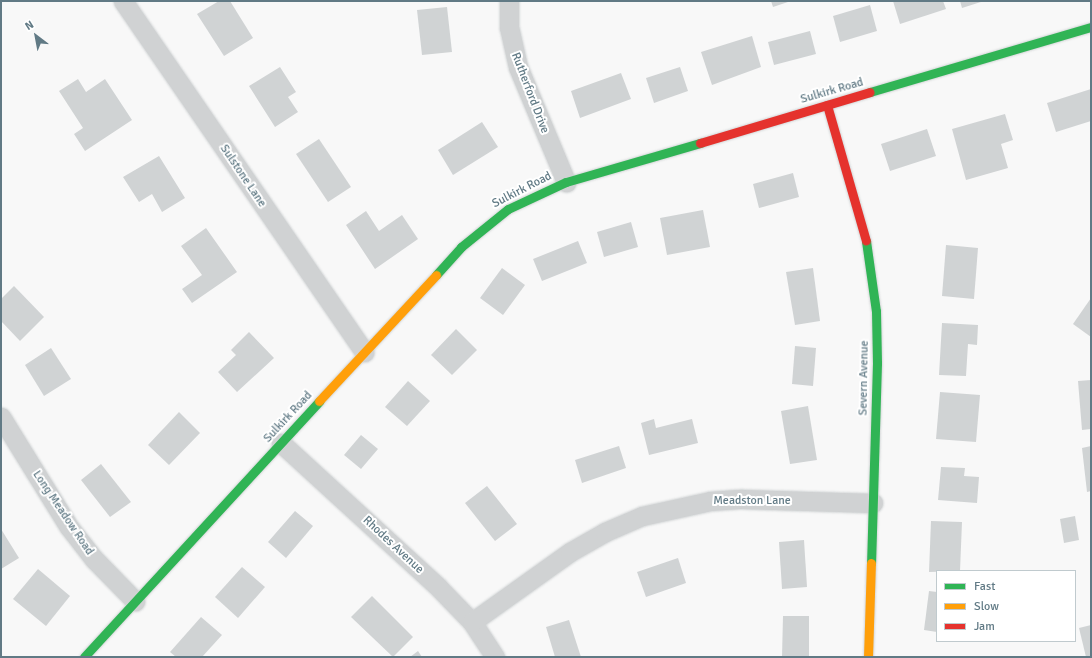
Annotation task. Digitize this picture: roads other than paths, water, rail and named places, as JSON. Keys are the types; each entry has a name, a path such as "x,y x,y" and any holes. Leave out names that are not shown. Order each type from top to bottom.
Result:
{"street":[{"name":"Sulstone Lane","path":"123,1 364,352"},
{"name":"Rutherford Drive","path":"509,1 509,27 518,67 566,182"},
{"name":"Sulkirk Road","path":"84,657 461,246 508,209 566,182 1091,27"},
{"name":"Severn Avenue","path":"827,105 864,234 876,311 873,503 868,657"},
{"name":"Long Meadow Road","path":"1,417 69,527 94,559 135,601"},
{"name":"Rhodes Avenue","path":"281,443 439,588 472,622 495,657"},
{"name":"Meadston Lane","path":"472,622 570,552 605,532 642,516 710,501 742,499 873,503"}]}
